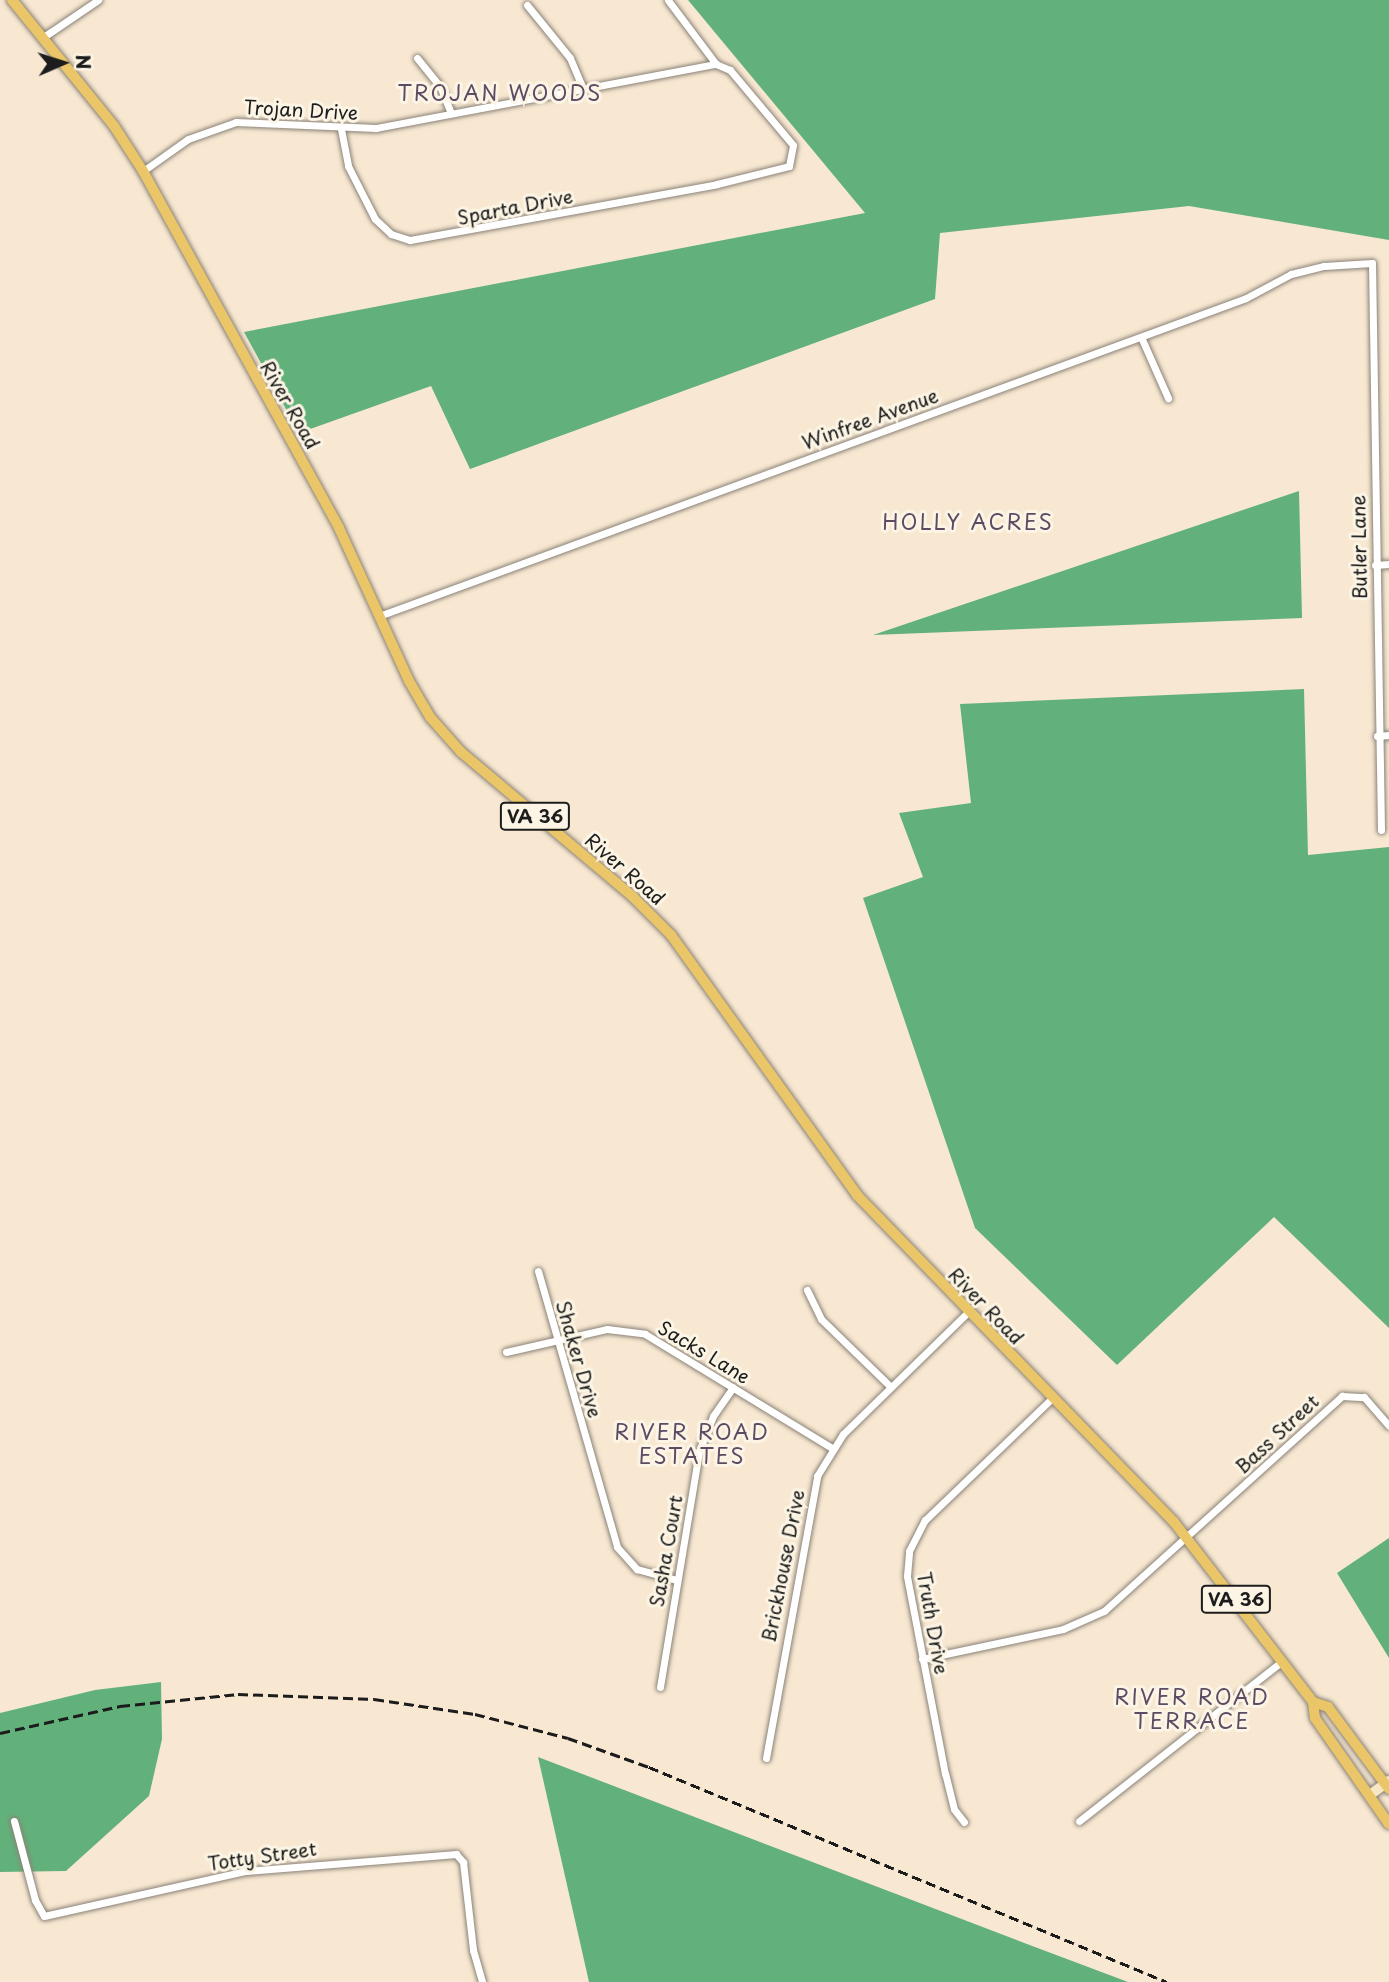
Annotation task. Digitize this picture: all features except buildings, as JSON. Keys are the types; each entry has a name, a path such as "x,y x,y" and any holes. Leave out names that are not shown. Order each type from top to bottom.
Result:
{"main road":[{"name":"River Road","path":"12,0 114,126 143,171 339,528 409,681 445,735 671,935 829,1158 881,1223 1188,1539 1313,1702 1315,1717 1371,1794 1389,1824"},
{"name":"River Road","path":"1313,1702 1328,1707 1388,1784"},
{"path":"1371,1794 1388,1784"}],"street":[{"path":"41,38 98,0"},
{"path":"668,0 716,64"},
{"path":"527,5 570,58 583,88"},
{"path":"417,58 440,86 450,113"},
{"name":"Trojan Drive","path":"143,171 188,139 236,122 271,121 341,129 376,128 716,64"},
{"name":"Sparta Drive","path":"341,129 348,166 375,219 391,234 410,240 763,174 789,166 793,145 730,71 716,64"},
{"name":"Winfree Avenue","path":"379,616 1246,298 1291,274 1324,266 1372,263"},
{"name":"Butler Lane","path":"1372,263 1377,736 1381,830"},
{"path":"1141,337 1168,398"},
{"path":"1375,565 1389,564"},
{"path":"1377,736 1389,735"},
{"name":"Shaker Drive","path":"538,1271 617,1547 637,1569 677,1580"},
{"path":"807,1290 821,1318 890,1386"},
{"name":"Brickhouse Drive","path":"766,1758 812,1492 832,1448 890,1386 967,1312"},
{"name":"Sacks Lane","path":"506,1352 556,1338 607,1329 645,1334 832,1448"},
{"name":"Sasha Court","path":"660,1687 699,1451 713,1416 733,1387"},
{"name":"Bass Street","path":"1188,1539 1342,1396 1364,1396 1389,1426"},
{"name":"Truth Drive","path":"964,1822 954,1809 945,1774 907,1576 913,1539 951,1493 1052,1398"},
{"path":"922,1658 1089,1620 1115,1604 1188,1539"},
{"path":"1079,1821 1282,1661"},
{"name":"Totty Street","path":"15,1821 35,1900 44,1916 246,1871 456,1854 463,1862 473,1950 482,1982"}],"green space":[{"path":"688,0 1389,0 1389,240 1189,206 940,233 935,299 470,469 431,386 299,433 244,332 865,213"},
{"path":"1299,491 1302,618 873,635"},
{"path":"1304,689 1308,855 1389,847 1389,1328 1274,1217 1117,1365 975,1228 863,898 923,877 899,813 971,803 960,704"},
{"path":"1389,1538 1389,1658 1337,1573"},
{"path":"161,1682 162,1739 149,1796 66,1871 0,1872 0,1713 95,1690"},
{"path":"538,1757 1019,1941 1128,1982 589,1982"}],"railway":[{"path":"0,1733 120,1706 238,1694 374,1699 475,1714 568,1738 649,1767 1167,1982"}],"district":[{"name":"TROJAN WOODS","path":"500,92"},
{"name":"HOLLY ACRES","path":"968,521"},
{"name":"RIVER ROAD ESTATES","path":"692,1443"},
{"name":"RIVER ROAD TERRACE","path":"1192,1708"}]}
